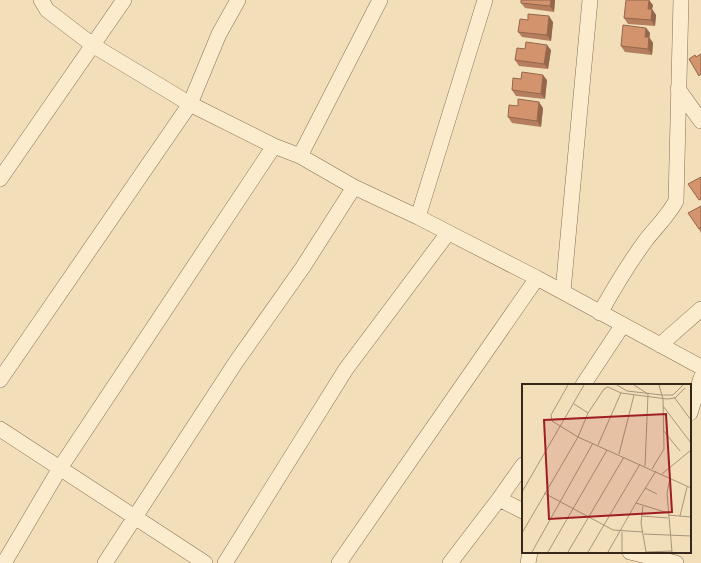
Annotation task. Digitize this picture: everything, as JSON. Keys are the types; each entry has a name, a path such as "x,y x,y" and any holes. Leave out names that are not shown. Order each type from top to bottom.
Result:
{"street":[{"path":"41,0 47,10 94,46 190,104 274,146 300,156 354,187 418,217 563,291 622,326 701,367"},
{"path":"0,180 94,46 124,0"},
{"path":"0,380 190,104 218,34 238,0"},
{"path":"300,156 380,0"},
{"path":"418,217 485,0"},
{"path":"563,291 590,0"},
{"path":"600,313 621,276 646,240 672,209 676,201 681,0"},
{"path":"678,89 701,121"},
{"path":"4,563 60,468 274,146"},
{"path":"105,563 236,362 303,267 354,187"},
{"path":"225,563 346,369 448,233"},
{"path":"339,563 537,278"},
{"path":"660,345 701,310"},
{"path":"584,384 622,326"},
{"path":"691,410 701,378"},
{"path":"0,429 204,563"},
{"path":"450,563 522,466"},
{"path":"499,499 522,510"},
{"path":"528,563 530,553"},
{"path":"634,553 676,563"},
{"path":"682,563 683,553"}],"building":[{"path":"521,0 551,0 550,6 521,3"},
{"path":"626,0 649,0 648,9 652,9 651,20 624,18"},
{"path":"528,14 549,16 547,35 518,32 520,19 528,20"},
{"path":"623,25 646,28 645,37 649,37 648,49 621,46"},
{"path":"526,42 547,45 544,64 515,60 517,48 525,49"},
{"path":"701,54 701,74 699,76 689,59 695,55 696,57"},
{"path":"522,72 543,75 541,94 512,90 513,78 521,79"},
{"path":"518,99 539,102 537,121 508,117 509,105 518,106"},
{"path":"701,177 701,199 699,200 688,184"},
{"path":"701,206 701,227 699,229 688,213"}]}
